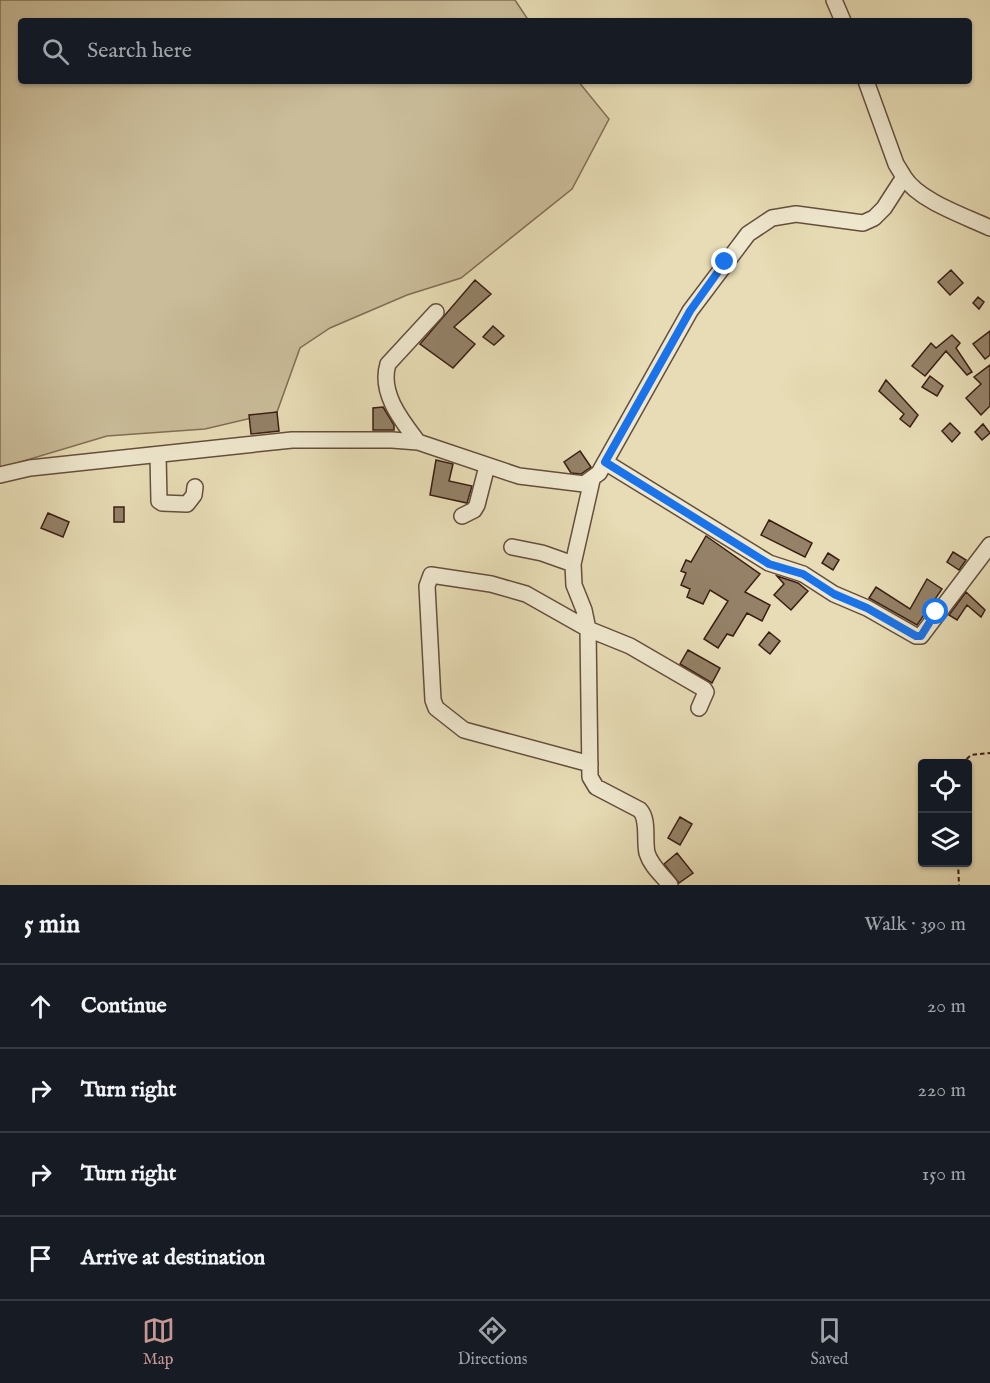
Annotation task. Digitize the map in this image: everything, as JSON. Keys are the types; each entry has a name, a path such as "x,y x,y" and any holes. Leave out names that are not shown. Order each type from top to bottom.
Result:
{"street":[{"path":"834,0 842,18"},
{"path":"867,84 896,164 909,183 938,204 990,228"},
{"path":"670,885 652,864 648,854 644,815 640,810 596,787 590,777 588,629 584,610 574,585 573,564 592,480 605,462 690,311 748,234 772,218 796,213 862,223 874,218 884,208 904,177"},
{"path":"418,442 391,402 385,373 388,364 436,312"},
{"path":"0,475 30,468 292,440 392,440 418,442 487,466 528,477 584,484 592,480"},
{"path":"158,455 159,501 187,504 194,495 195,487"},
{"path":"605,462 769,564 803,574 834,594 867,608 916,636 921,636 990,545"},
{"path":"462,516 474,510 477,505 487,466"},
{"path":"512,547 542,553 573,564"},
{"path":"590,764 464,730 436,708 433,700 427,586 429,579 435,574 491,584 526,594 588,629 630,646 704,689 706,692 699,708"}],"path":[{"path":"966,759 970,755 990,753"},
{"path":"958,867 960,885"}],"shaded area":[{"path":"0,0 515,0 527,18 18,18 18,84 580,84 609,119 572,189 461,278 407,295 330,328 300,348 277,412 205,429 107,436 0,468"}],"building":[{"path":"951,270 963,283 950,295 938,282"},
{"path":"475,280 491,294 454,327 475,344 453,368 420,344"},
{"path":"978,297 984,302 979,309 973,303"},
{"path":"493,326 504,336 494,345 483,337"},
{"path":"990,331 990,355 985,359 973,344"},
{"path":"952,335 960,343 956,348 972,372 967,375 946,351 925,376 912,366 931,343 936,348"},
{"path":"990,365 990,406 981,415 966,398 981,384 974,377"},
{"path":"930,376 943,386 937,396 922,387"},
{"path":"886,380 918,415 910,427 900,419 904,414 879,391"},
{"path":"383,407 394,425 394,430 373,430 373,408"},
{"path":"277,412 279,431 251,434 249,415"},
{"path":"950,423 960,433 952,442 942,431"},
{"path":"983,424 990,433 982,440 975,432"},
{"path":"580,451 591,467 581,474 571,473 564,462"},
{"path":"436,460 453,464 449,481 472,486 467,503 430,495"},
{"path":"114,507 124,507 124,522 114,522"},
{"path":"48,513 69,522 63,537 41,528"},
{"path":"769,520 812,543 805,557 761,535"},
{"path":"706,536 760,574 745,592 770,605 762,621 747,613 733,636 727,634 718,648 704,639 728,601 710,590 703,604 687,597 690,589 681,585 686,573 681,571 686,560 691,562"},
{"path":"953,552 966,560 959,570 947,562"},
{"path":"828,553 839,560 833,570 822,563"},
{"path":"777,576 798,583 808,591 791,610 774,595 784,584"},
{"path":"927,579 942,589 917,625 869,598 876,587 910,609"},
{"path":"966,592 985,610 981,617 967,605 957,620 949,615"},
{"path":"769,632 780,641 770,654 759,645"},
{"path":"688,650 720,668 712,683 680,664"},
{"path":"680,817 692,824 680,845 668,838"},
{"path":"677,853 693,873 679,883 664,864"}],"route":[{"path":"725,262 690,311 605,462 769,564 803,574 834,594 867,608 916,636 921,636 936,612"}]}
